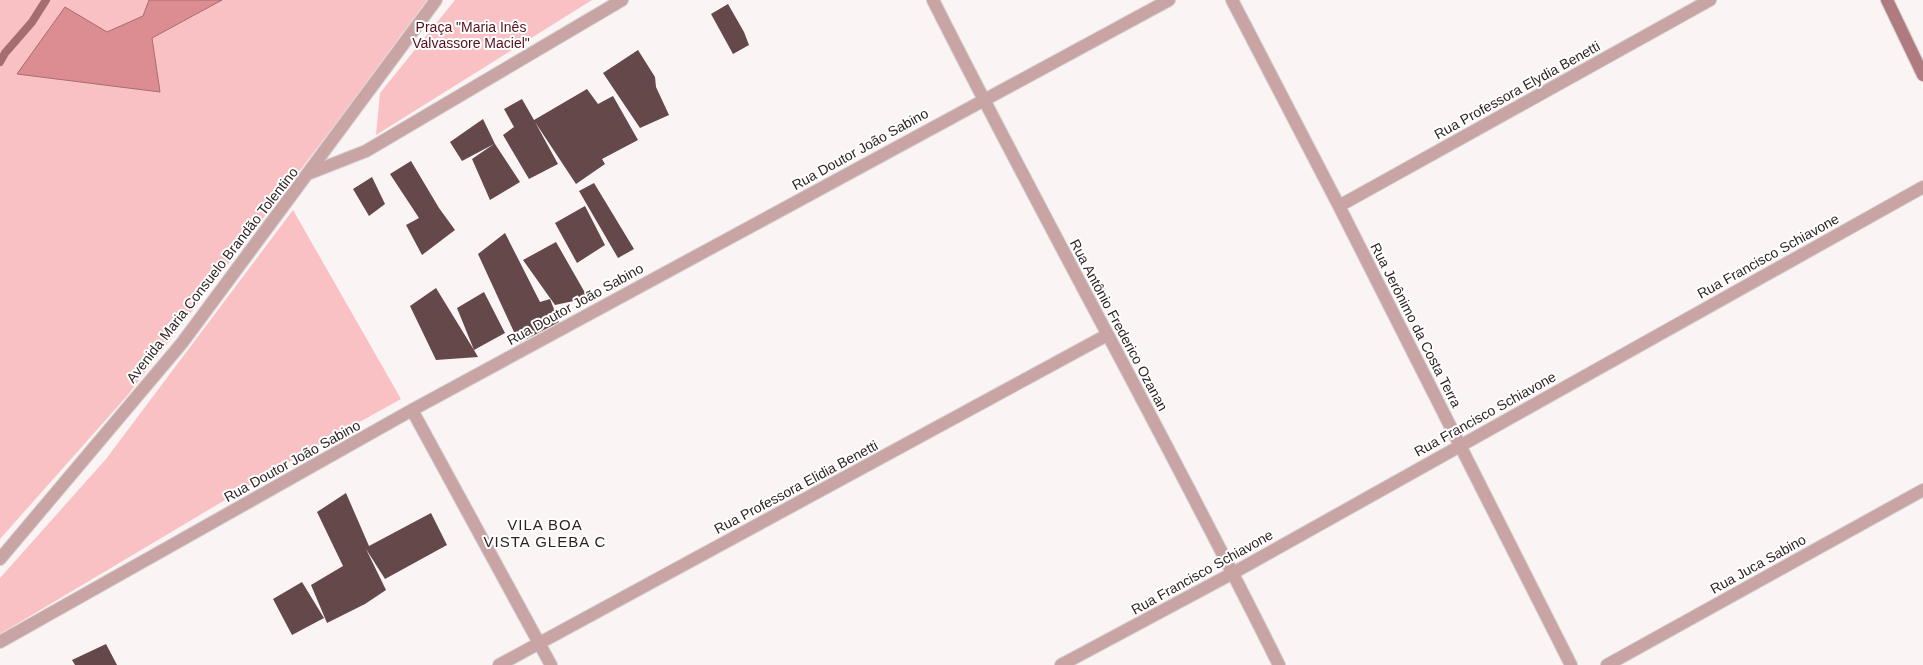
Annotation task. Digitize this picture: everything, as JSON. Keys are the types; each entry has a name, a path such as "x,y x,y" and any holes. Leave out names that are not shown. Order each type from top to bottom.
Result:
{"street":[{"name":"Avenida Maria Consuelo Brandão Tolentino","path":"0,559 182,343 310,173 436,0"},
{"path":"310,173 366,150 622,0"},
{"name":"Rua Antônio Frederico Ozanan","path":"933,0 983,100 1233,573 1279,665"},
{"name":"Rua Doutor João Sabino","path":"0,642 412,410 1169,0"},
{"name":"Rua Jerônimo da Costa Terra","path":"1232,0 1339,206 1571,665"},
{"name":"Rua Professora Elydia Benetti","path":"1339,206 1710,0"},
{"path":"1887,0 1923,75"},
{"name":"Rua Francisco Schiavone","path":"1060,665 1233,573 1923,187"},
{"name":"Rua Professora Elidia Benetti","path":"499,665 1108,335"},
{"path":"412,410 551,665"},
{"name":"Rua Juca Sabino","path":"1607,665 1923,490"}],"green space":[{"path":"0,0 427,0 334,126 127,396 0,539"},
{"name":"Praça \"Maria Inês Valvassore Maciel\"","path":"455,0 592,0 376,135 380,93"},
{"path":"293,210 401,399 309,450 0,634 0,578 106,459"}],"shaded area":[{"path":"149,0 222,0 152,38 160,92 17,74 65,7 107,32 143,16"}],"building":[{"path":"728,4 744,32 749,45 733,54 711,14"},
{"path":"638,50 655,77 656,87 669,115 640,128 603,73"},
{"path":"587,89 598,104 613,96 638,140 602,159 605,164 576,184 535,122 558,164 529,179 503,135 514,127 504,109 522,99 534,120"},
{"path":"483,119 495,144 520,182 490,200 472,159 494,144 462,161 450,142"},
{"path":"411,161 439,208 455,230 422,255 406,225 419,218 390,174"},
{"path":"372,177 385,204 369,216 353,189"},
{"path":"594,183 634,249 618,258 579,191"},
{"path":"585,206 605,245 577,263 555,223"},
{"path":"505,233 540,302 550,299 559,322 519,343 478,254"},
{"path":"556,242 588,298 555,305 523,260"},
{"path":"436,288 478,357 436,360 410,306"},
{"path":"484,292 505,333 474,350 457,308"},
{"path":"346,493 369,546 431,513 447,545 385,579 366,549 386,590 365,604 327,623 311,585 343,566 317,512"},
{"path":"302,582 324,618 292,635 273,599"},
{"path":"106,644 117,665 75,665 72,660"}],"waterway":[{"path":"0,62 5,53 32,22 46,0"}],"district":[{"name":"VILA BOA VISTA GLEBA C","path":"545,534"}]}
